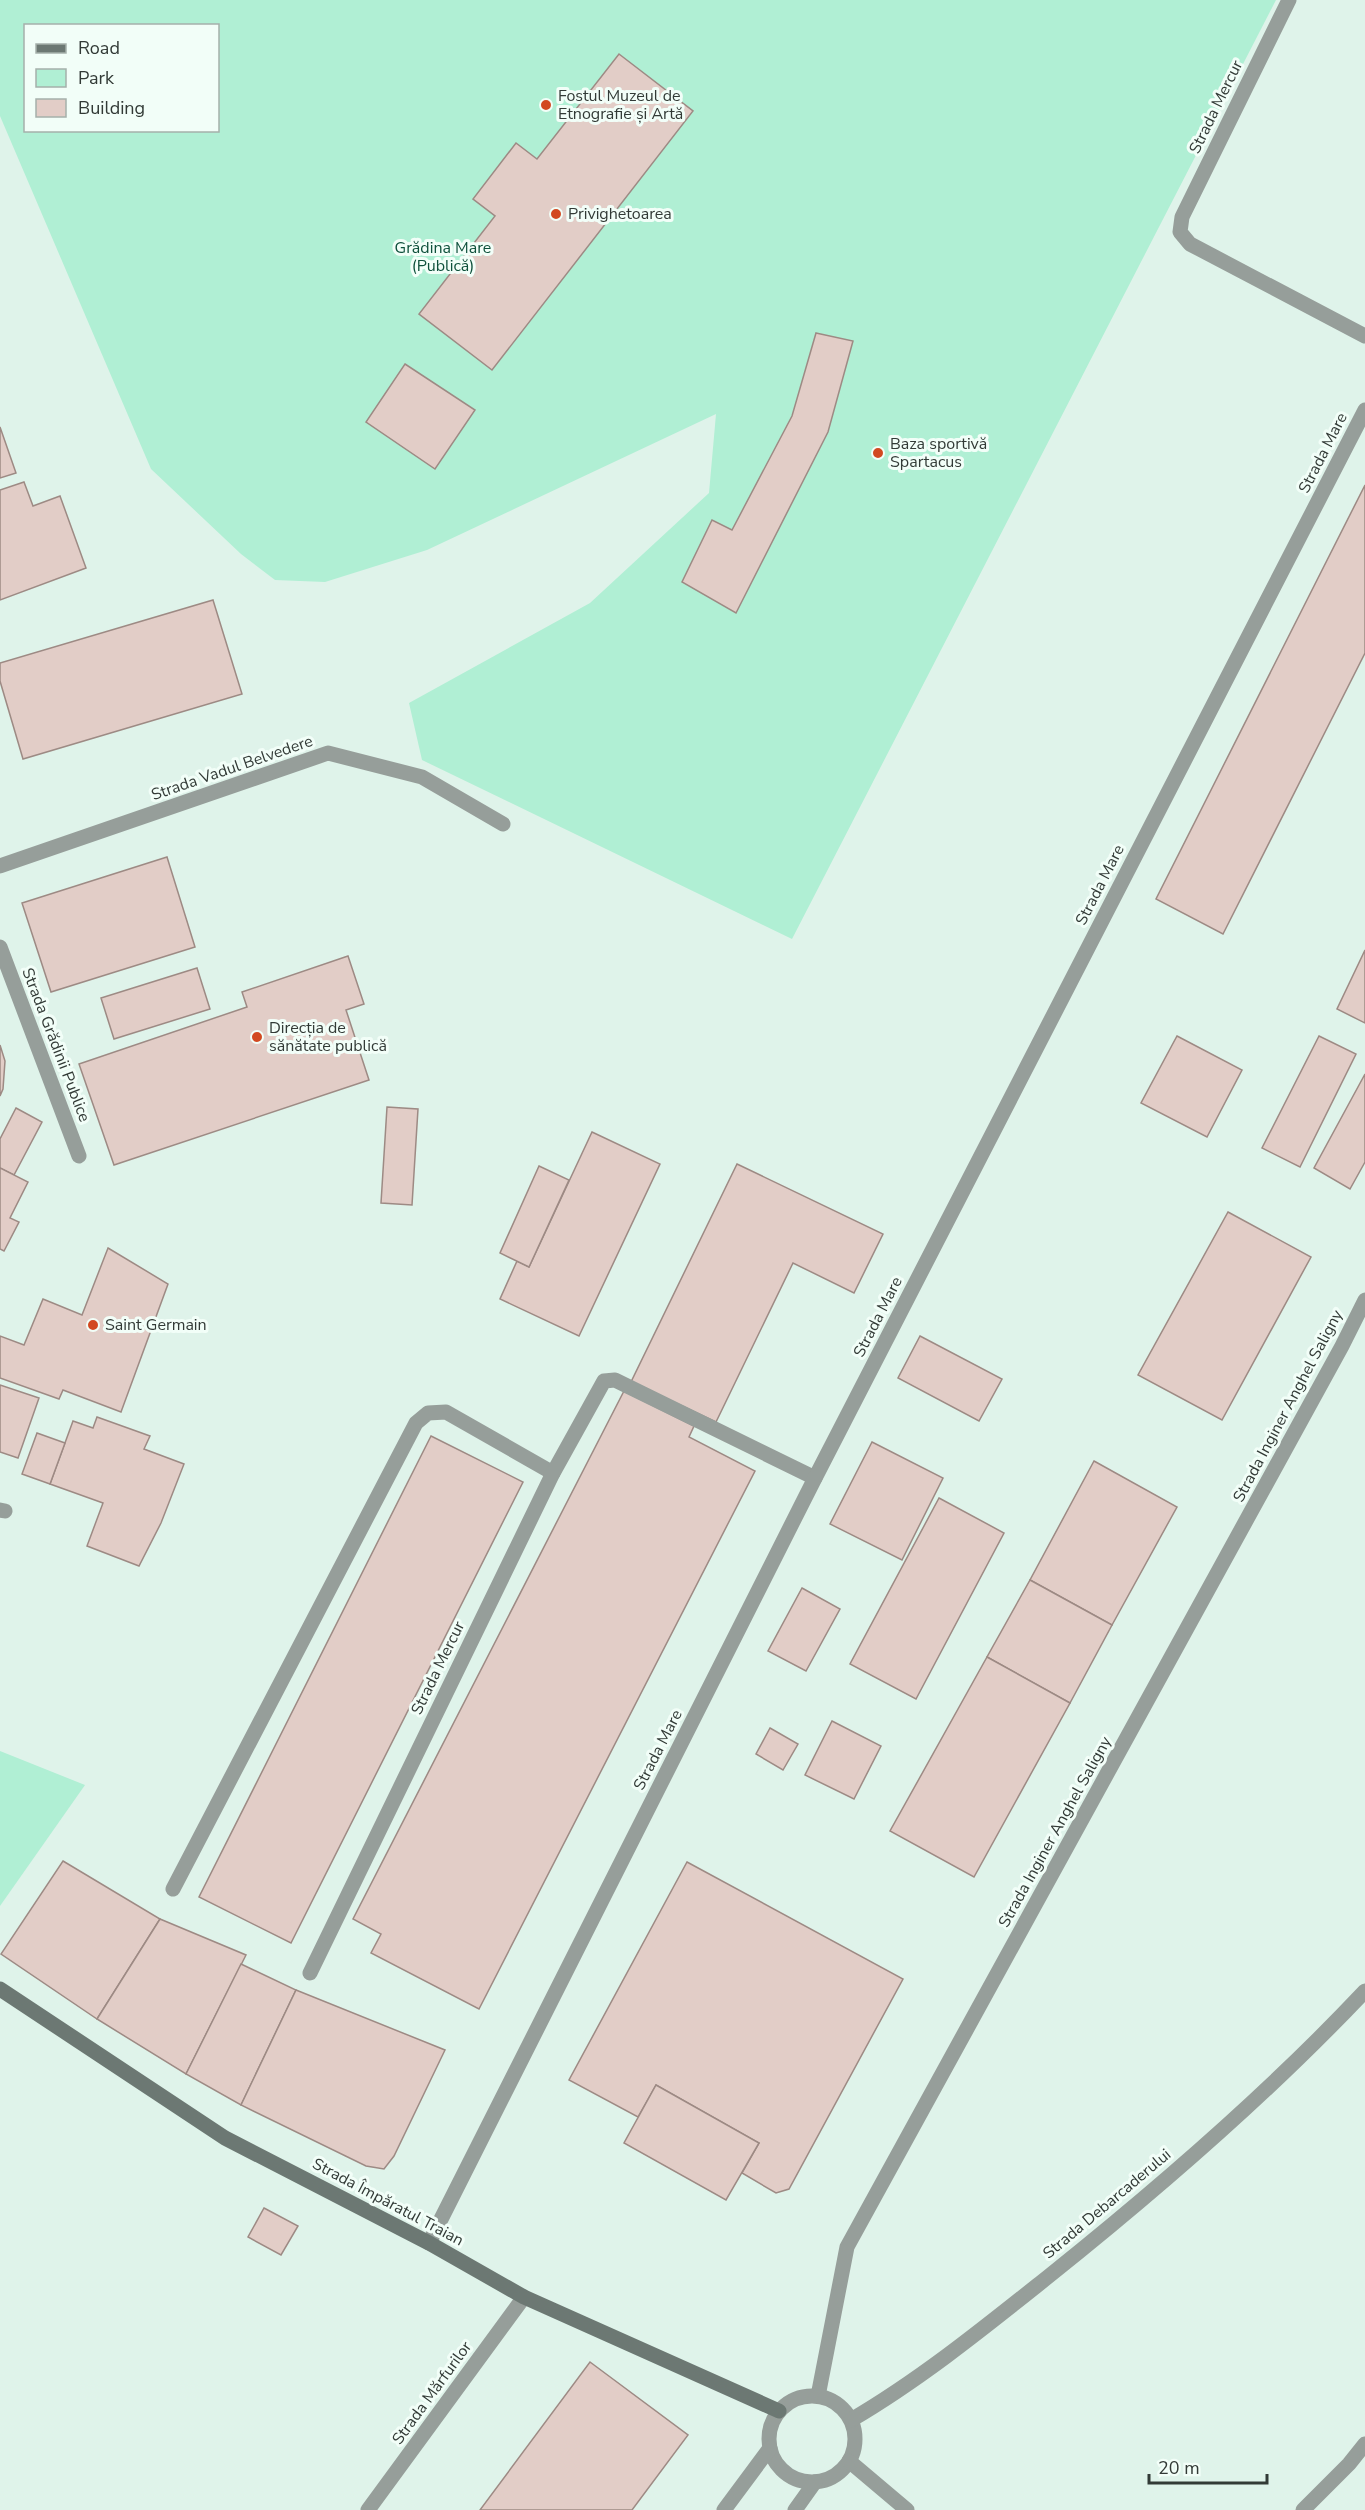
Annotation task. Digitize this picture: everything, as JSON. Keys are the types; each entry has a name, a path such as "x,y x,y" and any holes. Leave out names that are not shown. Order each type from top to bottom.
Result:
{"street":[{"name":"Strada Mercur","path":"1289,0 1182,217 1180,232 1190,244 1365,336"},
{"name":"Strada Mare","path":"429,2243 815,1478 1365,410"},
{"name":"Strada Vadul Belvedere","path":"0,866 328,753 422,777 503,824"},
{"name":"Strada Grădinii Publice","path":"0,947 79,1156"},
{"name":"Strada Inginer Anghel Saligny","path":"818,2396 847,2247 1331,1367 1365,1300"},
{"name":"Strada Mercur","path":"310,1973 553,1473 604,1381 615,1380 815,1478"},
{"path":"173,1889 416,1423 428,1413 446,1412 553,1473"},
{"name":"Strada Împăratul Traian","path":"0,1989 225,2138 429,2243 524,2297 779,2411"},
{"name":"Strada Debarcaderului","path":"851,2420 894,2395 1085,2247 1215,2136 1314,2045 1365,1991"},
{"name":"Strada Mărfurilor","path":"368,2510 524,2297"},
{"path":"724,2510 770,2448 772,2422 779,2411 790,2402 803,2397 818,2396 831,2400 843,2408 851,2420 855,2440 849,2461 829,2478 815,2482 792,2476 782,2469 770,2448"},
{"path":"1304,2510 1365,2444"},
{"path":"849,2461 907,2510"},
{"path":"795,2510 815,2482"}],"green space":[{"name":"Grădina Mare (Publică)","path":"0,0 1276,0 792,939 422,760 409,703 590,603 709,493 716,414 427,550 325,582 275,580 241,554 151,469 0,116"},
{"path":"0,1751 85,1785 0,1906"}],"building":[{"path":"619,54 693,111 492,370 419,314 495,216 473,199 516,143 537,159"},
{"path":"816,333 853,341 828,432 736,613 682,582 712,520 732,530 792,416"},
{"path":"405,364 475,410 435,469 366,422"},
{"path":"0,427 16,473 0,478"},
{"path":"24,482 33,506 60,496 86,568 0,600 0,490"},
{"path":"1365,485 1365,653 1223,934 1156,899"},
{"path":"213,600 242,694 23,759 0,681 0,663"},
{"path":"167,857 195,947 51,992 22,903"},
{"path":"1365,950 1365,1023 1337,1009"},
{"name":"Direcția de sănătate publică","path":"348,956 364,1004 346,1010 369,1080 114,1165 79,1064 247,1007 242,992"},
{"path":"197,968 210,1009 114,1039 101,998"},
{"path":"1177,1036 1242,1070 1207,1137 1141,1103"},
{"path":"1319,1036 1356,1054 1300,1167 1262,1148"},
{"path":"0,1045 5,1061 3,1089 0,1096"},
{"path":"1365,1074 1365,1162 1350,1189 1314,1168"},
{"path":"387,1107 418,1109 412,1205 381,1203"},
{"path":"16,1108 42,1122 14,1175 0,1168 0,1139"},
{"path":"592,1132 660,1164 579,1336 500,1299 517,1261 529,1267"},
{"path":"737,1164 883,1234 854,1293 793,1263 716,1422 631,1382"},
{"path":"539,1166 569,1180 529,1267 500,1253"},
{"path":"0,1168 28,1182 10,1218 19,1222 4,1251 0,1249"},
{"path":"1228,1212 1311,1257 1222,1420 1138,1375"},
{"name":"Saint Germain","path":"108,1248 168,1284 121,1412 63,1390 59,1399 0,1378 0,1336 24,1345 43,1299 82,1315"},
{"path":"920,1336 1002,1379 979,1421 898,1378"},
{"path":"0,1385 39,1398 18,1458 0,1452"},
{"path":"624,1391 694,1426 689,1437 755,1471 479,2009 371,1953 381,1934 353,1919"},
{"path":"97,1417 150,1436 144,1449 184,1464 161,1523 139,1566 87,1546 103,1503 50,1484 73,1421 93,1428"},
{"path":"37,1433 65,1443 50,1484 22,1474"},
{"path":"431,1436 523,1482 291,1943 199,1897"},
{"path":"872,1442 943,1478 902,1560 830,1524"},
{"path":"1094,1461 1177,1507 1112,1625 1030,1580"},
{"path":"939,1498 1004,1533 916,1699 850,1664"},
{"path":"1030,1580 1112,1625 1070,1703 987,1657"},
{"path":"802,1588 840,1609 806,1671 768,1651"},
{"path":"987,1657 1070,1703 974,1877 890,1831"},
{"path":"832,1721 881,1746 854,1799 805,1775"},
{"path":"770,1728 798,1744 783,1770 756,1754"},
{"path":"63,1861 160,1919 97,2019 1,1954"},
{"path":"687,1862 903,1979 789,2189 776,2193 742,2173 759,2143 656,2085 638,2117 569,2080"},
{"path":"160,1919 246,1955 186,2074 97,2019"},
{"path":"241,1964 296,1990 241,2105 186,2074"},
{"path":"296,1990 445,2050 394,2156 384,2169 366,2166 241,2105"},
{"path":"656,2085 759,2143 726,2200 624,2143"},
{"path":"264,2208 298,2226 281,2255 248,2237"},
{"path":"590,2362 688,2435 632,2510 480,2510"}],"place":[{"name":"Fostul Muzeul de Etnografie și Artă","path":"546,105"},
{"name":"Privighetoarea","path":"556,214"},
{"name":"Baza sportivă Spartacus","path":"878,453"},
{"name":"Direcția de sănătate publică","path":"257,1037"},
{"name":"Saint Germain","path":"93,1325"}]}
